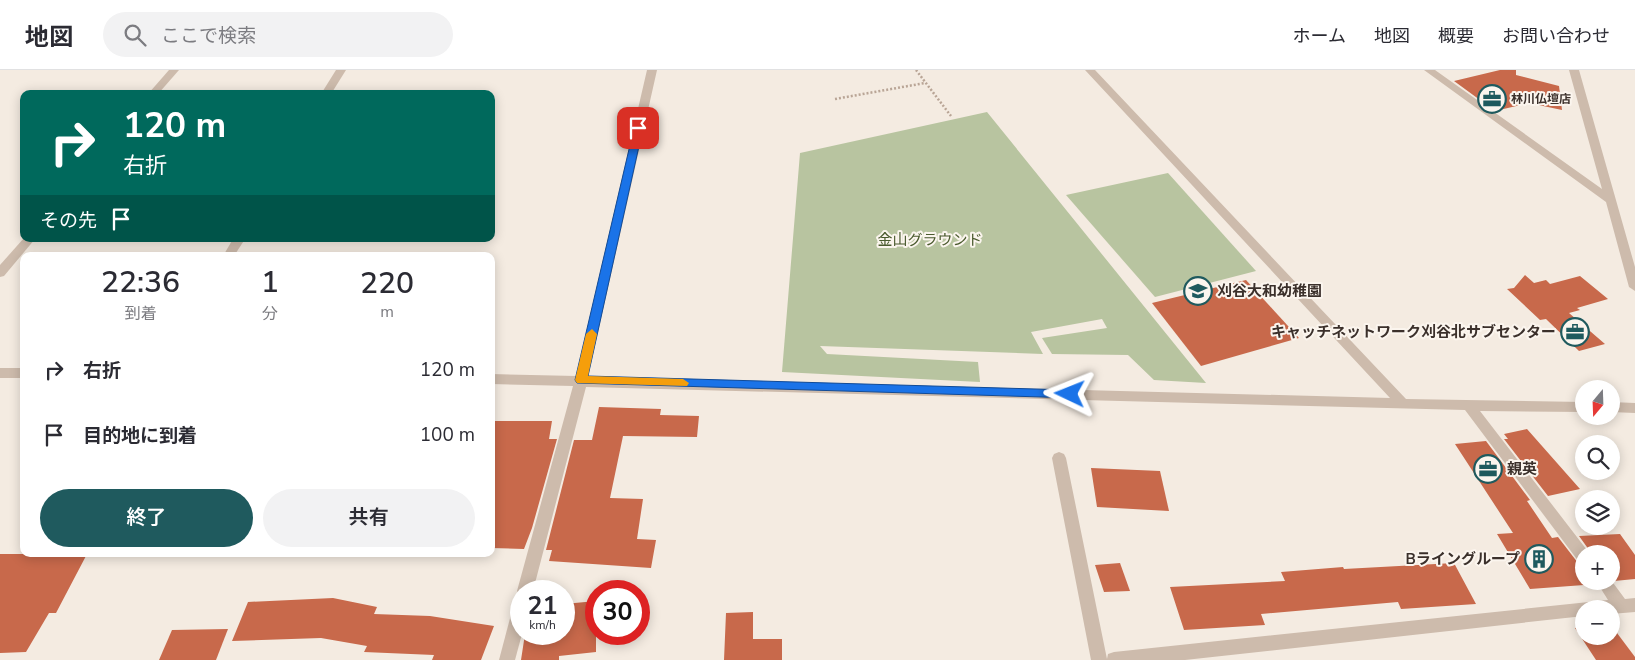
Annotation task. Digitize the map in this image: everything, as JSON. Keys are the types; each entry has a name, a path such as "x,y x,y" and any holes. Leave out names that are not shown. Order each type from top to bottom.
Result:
{"street":[{"path":"156,90 174,70"},
{"path":"328,90 341,70"},
{"path":"529,580 581,380 652,70"},
{"path":"1090,70 1403,404"},
{"path":"1429,70 1610,200"},
{"path":"1574,70 1635,287"},
{"path":"0,273 26,242"},
{"path":"0,373 20,373"},
{"path":"495,379 1403,404 1575,407"},
{"path":"1468,404 1576,545"},
{"path":"1620,407 1635,408"},
{"path":"1059,458 1099,660"},
{"path":"1612,590 1628,605"},
{"path":"1114,660 1575,610"},
{"path":"507,660 511,645"}],"path":[{"path":"916,70 951,116"},
{"path":"834,100 926,83"}],"green space":[{"name":"金山グラウンド","path":"987,112 1206,383 1154,380 1128,355 1052,354 1042,338 1107,328 1102,319 1031,332 1043,354 820,346 827,354 978,362 980,382 782,372 800,153"},
{"path":"1168,173 1256,271 1155,297 1066,195"}],"building":[{"path":"1500,70 1516,70 1516,75 1559,86 1562,110 1529,103 1495,111 1454,81"},
{"path":"1525,275 1534,283 1546,280 1550,284 1580,276 1608,299 1577,308 1580,310 1569,313 1605,344 1579,351 1546,319 1540,320 1507,289 1514,288"},
{"name":"刈谷大和幼稚園","path":"1246,280 1299,338 1201,366 1152,303"},
{"path":"599,407 661,409 660,415 699,416 697,437 623,436 610,498 643,499 637,539 656,540 651,568 549,561 552,550 546,550 574,440 592,440"},
{"path":"495,421 552,421 549,439 557,439 532,528 524,549 495,548"},
{"path":"1527,429 1580,489 1548,496 1504,439 1508,439 1504,434"},
{"path":"1486,441 1530,500 1527,501 1552,538 1558,537 1575,559 1575,586 1530,589 1497,534 1513,533 1455,444"},
{"path":"1091,468 1160,471 1169,511 1097,507"},
{"path":"1620,534 1635,555 1635,579 1620,580 1620,545 1586,545 1579,536"},
{"path":"0,554 20,554 20,557 85,557 56,613 49,613 26,652 0,653"},
{"path":"1120,563 1130,591 1104,592 1095,565"},
{"path":"1454,563 1476,604 1401,609 1398,602 1261,614 1265,625 1184,630 1170,587 1285,581 1281,572 1343,567 1344,569"},
{"path":"333,598 377,607 374,614 430,616 494,626 481,660 432,660 434,655 364,652 367,646 321,638 232,641 248,602"},
{"path":"585,602 585,645 596,645 596,652 559,656 559,660 521,660 523,645 575,645 575,603"},
{"path":"753,612 753,639 782,639 782,660 724,660 726,613"},
{"path":"228,629 216,660 159,660 172,630"},
{"path":"1620,637 1635,657 1635,660 1596,660 1586,645 1620,645"}],"slow traffic":[{"path":"592,334 581,380 683,383"}],"place":[{"name":"林川仏壇店","path":"1492,99"},
{"name":"刈谷大和幼稚園","path":"1198,291"},
{"name":"キャッチネットワーク刈谷北サブセンター","path":"1575,332"},
{"name":"親英","path":"1488,469"},
{"name":"Bライングループ","path":"1539,559"}],"route":[{"path":"638,128 581,380 1070,394"}]}
